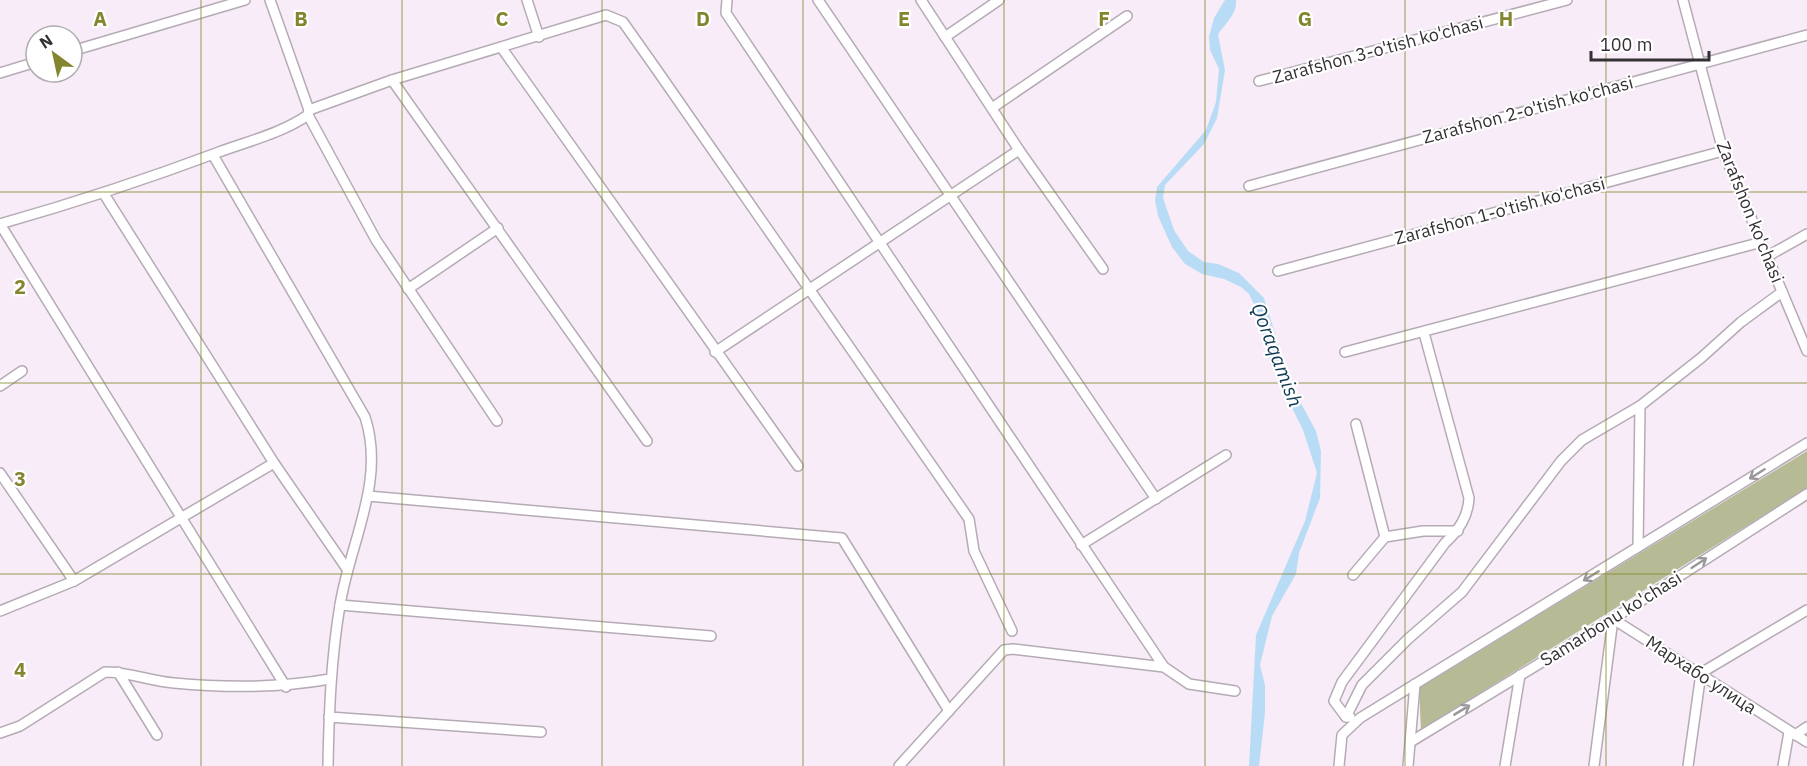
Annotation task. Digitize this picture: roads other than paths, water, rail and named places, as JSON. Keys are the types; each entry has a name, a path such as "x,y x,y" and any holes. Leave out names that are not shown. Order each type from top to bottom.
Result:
{"street":[{"path":"84,47 245,0"},
{"path":"270,0 309,112 376,240 497,421"},
{"path":"527,0 539,37"},
{"path":"727,0 726,13 1164,667 1189,684 1235,691"},
{"path":"818,0 1156,499"},
{"path":"921,0 1019,150 1103,269"},
{"path":"945,37 999,0"},
{"name":"Zarafshon 3-o'tish ko'chasi","path":"1259,81 1567,0"},
{"name":"Zarafshon ko'chasi","path":"1683,0 1723,151 1807,351"},
{"path":"286,687 0,224 104,194 295,124 309,112 392,80 606,15 622,22 969,519 974,551 1012,631"},
{"path":"992,108 1126,16"},
{"name":"Zarafshon 2-o'tish ko'chasi","path":"1249,186 1807,35"},
{"path":"501,46 798,466"},
{"path":"0,73 24,66"},
{"path":"392,80 647,441"},
{"path":"716,352 807,289 880,244 1019,150"},
{"name":"Zarafshon 1-o'tish ko'chasi","path":"1278,271 1723,151"},
{"path":"213,154 365,417 372,439 373,465 368,496 347,569 330,678 328,766"},
{"path":"104,194 274,463 347,569"},
{"path":"408,289 498,228"},
{"path":"1768,256 1807,234"},
{"path":"1345,352 1762,242"},
{"path":"1346,717 1362,685 1408,639 1462,592 1561,461 1582,440 1640,406 1701,358 1741,322 1782,292"},
{"path":"1360,718 1346,717 1334,701 1342,682 1445,543 1458,531 1468,511 1469,498 1424,333"},
{"path":"0,386 22,371"},
{"path":"1638,548 1640,406"},
{"path":"1356,424 1385,537"},
{"path":"1339,766 1342,735 1360,718 1807,443"},
{"path":"1081,546 1226,455"},
{"path":"0,611 74,581 274,463"},
{"path":"0,473 74,581"},
{"name":"Samarbonu ko'chasi","path":"1412,741 1613,620 1807,494"},
{"path":"368,496 842,538 949,711"},
{"path":"1353,575 1385,537 1423,531 1458,531"},
{"path":"340,605 711,636"},
{"path":"1688,766 1701,673 1807,610"},
{"path":"1594,766 1613,620"},
{"name":"Мархабо улица","path":"1613,620 1701,673 1807,742"},
{"path":"899,766 1004,650 1013,649 1164,667"},
{"path":"0,733 20,726 105,672 118,672 172,683 286,687 330,678"},
{"path":"118,672 157,735"},
{"path":"1505,766 1520,675"},
{"path":"1408,766 1412,741 1415,684"},
{"path":"329,717 541,732"},
{"path":"1783,766 1792,734 1807,727"}],"water":[{"name":"Qoraqamish","path":"1225,0 1236,0 1236,5 1233,15 1218,35 1225,70 1217,118 1204,144 1165,185 1163,198 1174,230 1188,251 1204,262 1218,264 1239,273 1264,298 1291,385 1316,431 1321,451 1320,498 1299,553 1296,574 1272,616 1260,665 1265,685 1265,713 1259,766 1249,766 1256,635 1305,521 1317,473 1303,430 1270,363 1257,310 1249,294 1241,287 1224,279 1202,274 1185,264 1172,247 1158,216 1155,200 1157,187 1206,130 1216,102 1219,69 1210,50 1209,37 1214,18"}]}
